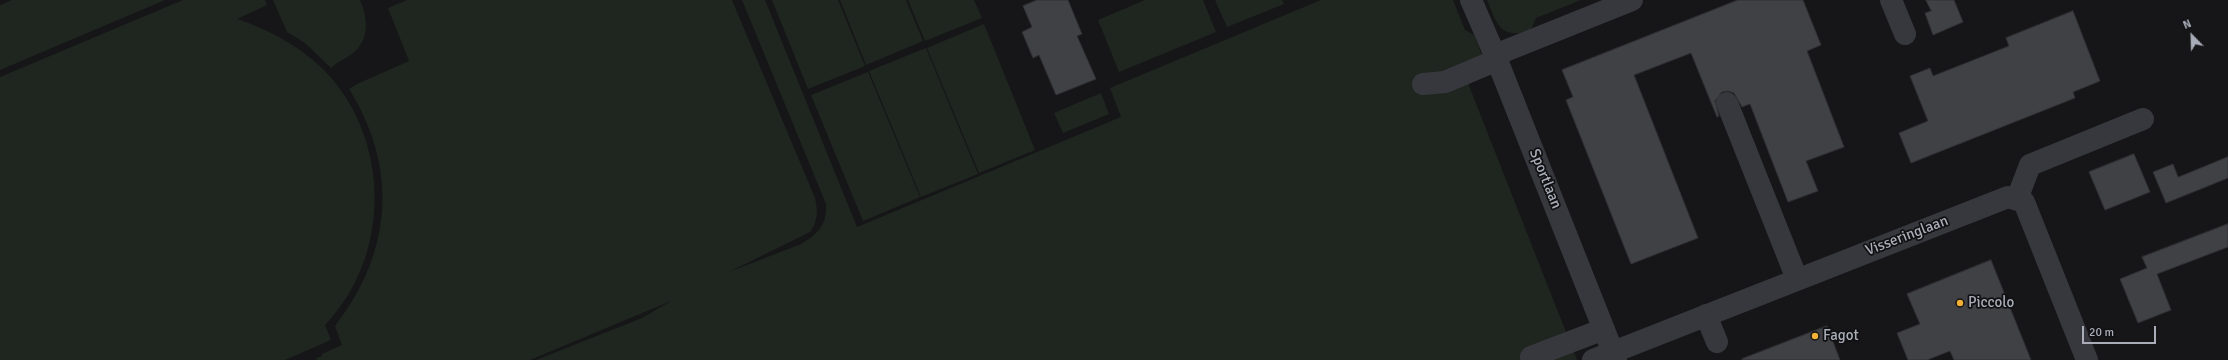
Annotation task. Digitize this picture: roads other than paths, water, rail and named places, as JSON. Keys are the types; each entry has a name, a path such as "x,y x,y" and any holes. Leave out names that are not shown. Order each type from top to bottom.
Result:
{"street":[{"name":"Sportlaan","path":"1471,0 1477,32 1496,58 1615,356"},
{"path":"1423,84 1445,82 1496,58 1632,0"},
{"path":"1892,0 1905,34"},
{"path":"1727,102 1797,279"},
{"path":"2087,360 2024,202 2017,199 2030,165 2143,119"},
{"name":"Visseringlaan","path":"1593,360 1615,356 1706,315 2008,197 2017,199"},
{"path":"1706,315 1717,342"},
{"path":"1531,357 1604,329"}],"place":[{"name":"Piccolo","path":"1960,303"},
{"name":"Fagot","path":"1815,336"}]}
